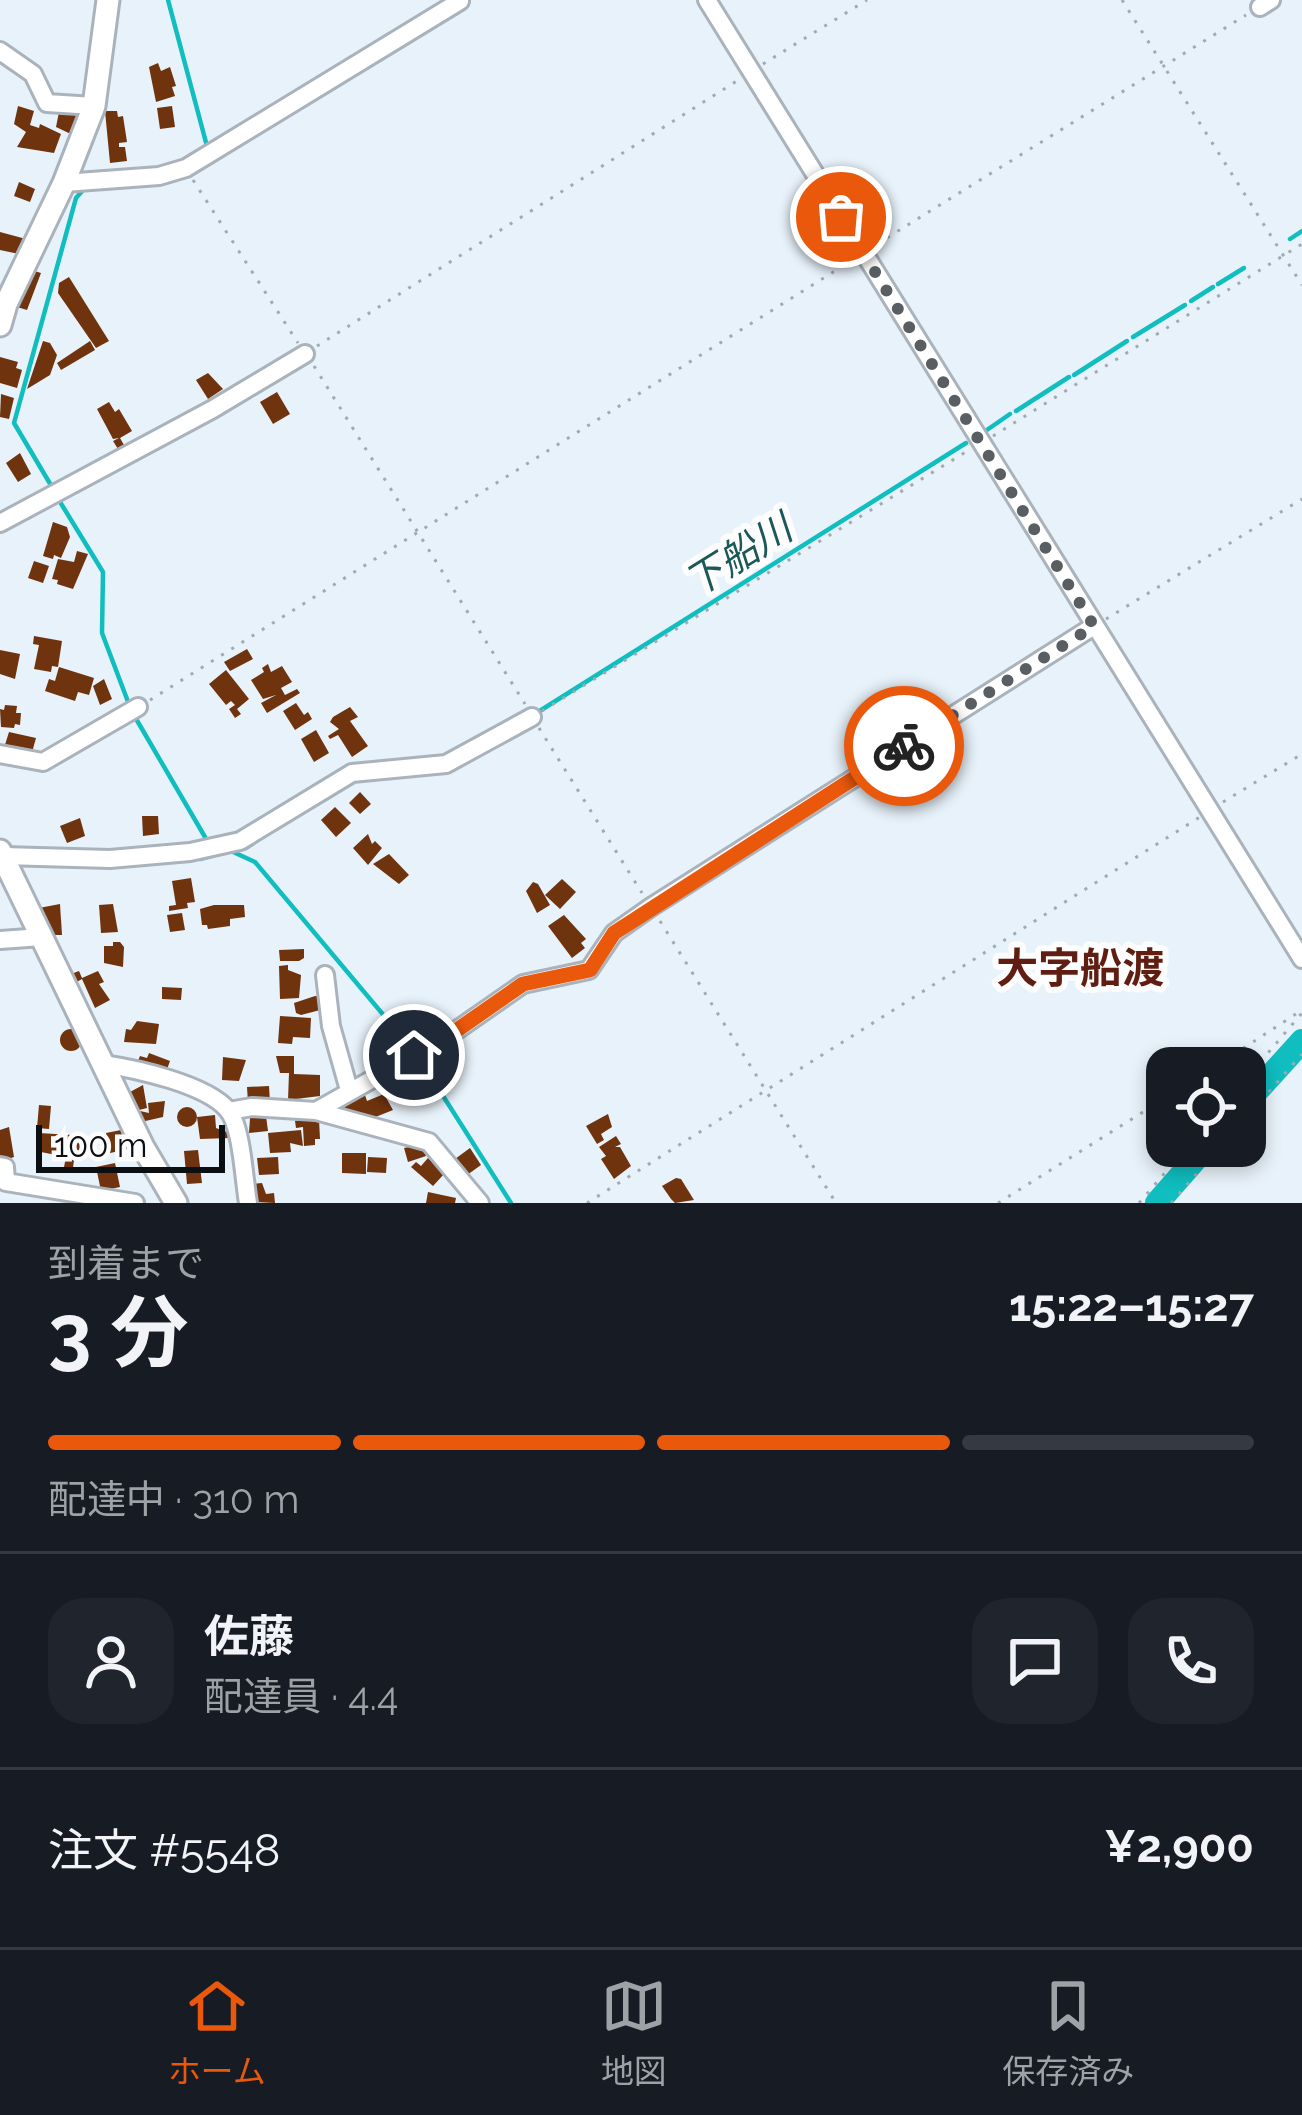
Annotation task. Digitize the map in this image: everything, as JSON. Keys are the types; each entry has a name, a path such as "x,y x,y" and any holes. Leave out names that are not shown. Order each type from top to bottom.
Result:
{"main road":[{"path":"0,326 94,106 108,0"},
{"path":"1,854 143,1147 176,1203"}],"street":[{"path":"706,0 1302,959"},
{"path":"64,183 159,176 186,168 460,1"},
{"path":"0,51 33,74 47,103 94,106"},
{"path":"0,523 213,409 305,353"},
{"path":"316,1111 447,1037 523,984 590,970 614,933 651,907 1094,626"},
{"path":"0,754 43,762 139,707"},
{"path":"1,854 110,859 190,852 239,841 352,772 446,764 532,717"},
{"path":"0,940 42,937"},
{"path":"325,975 349,1090"},
{"path":"103,1064 202,1091 229,1111 248,1203"},
{"path":"229,1111 252,1106 316,1111 429,1142 480,1203"},
{"path":"0,1166 5,1167 6,1181 135,1203"}],"path":[{"path":"186,168 305,353 867,0"},
{"path":"1122,0 1302,285"},
{"path":"139,707 1265,4"},
{"path":"532,717 1302,244"},
{"path":"1094,626 1302,499"},
{"path":"587,1203 1302,754"},
{"path":"1246,1047 1302,1012"},
{"path":"1266,1054 1302,1012"},
{"path":"1266,1095 1302,1054"},
{"path":"767,1092 836,1203"},
{"path":"998,1203 1146,1110"},
{"path":"1138,1203 1170,1167"},
{"path":"1171,1203 1203,1167"}],"building":[{"path":"158,63 161,71 170,67 176,86 172,87 175,96 156,102 149,67"},
{"path":"18,106 34,111 30,125 39,128 40,124 61,134 54,153 17,147 26,132 14,124"},
{"path":"172,106 175,127 160,129 157,108"},
{"path":"105,111 123,116 127,142 119,147 125,147 127,161 110,163"},
{"path":"59,112 80,115 75,136 56,127"},
{"path":"19,182 35,189 30,202 14,196"},
{"path":"0,232 26,239 19,254 0,250"},
{"path":"31,270 41,273 27,310 17,307"},
{"path":"69,277 109,341 96,348 58,293 59,283"},
{"path":"43,341 57,355 50,375 27,389"},
{"path":"90,341 95,350 61,370 57,363"},
{"path":"0,357 18,362 16,368 22,370 17,388 0,383"},
{"path":"208,373 223,389 208,399 196,380"},
{"path":"277,392 290,414 273,424 260,402"},
{"path":"1,394 14,398 9,419 0,417"},
{"path":"109,402 132,431 120,438 124,445 118,449 113,441 119,438 113,439 97,409"},
{"path":"20,453 31,474 18,482 6,463"},
{"path":"53,522 67,527 70,537 61,558 54,555 53,559 43,556"},
{"path":"77,551 88,554 73,589 57,584 52,579 58,559 74,562"},
{"path":"34,561 49,566 43,583 28,578"},
{"path":"34,636 62,641 58,667 52,666 51,672 34,669 39,645 33,644"},
{"path":"247,649 253,659 230,671 224,662"},
{"path":"0,650 20,654 15,679 0,674"},
{"path":"268,664 271,672 282,666 292,682 281,688 285,695 297,689 300,693 267,713 261,703 276,695 263,699 251,680"},
{"path":"59,667 94,678 89,695 78,692 75,701 45,691"},
{"path":"226,670 249,699 237,709 241,714 235,718 229,709 235,705 231,701 226,705 209,684"},
{"path":"104,679 112,699 100,705 93,686"},
{"path":"296,703 312,719 295,730 283,711"},
{"path":"17,706 20,725 1,727 0,709"},
{"path":"350,707 358,717 350,721 368,746 352,757 338,735 328,736 339,729 330,722 333,717"},
{"path":"316,730 329,753 314,762 301,739"},
{"path":"9,732 36,738 31,756 4,748"},
{"path":"360,792 371,804 360,814 349,803"},
{"path":"335,807 351,823 336,837 321,820"},
{"path":"142,816 158,816 159,834 143,836"},
{"path":"80,818 85,836 67,843 60,826"},
{"path":"368,834 372,844 375,841 382,848 368,865 353,848"},
{"path":"389,854 409,875 399,884 373,864"},
{"path":"191,878 195,902 169,911 169,906 176,905 172,881"},
{"path":"562,879 576,892 560,909 545,895"},
{"path":"533,882 550,905 537,913 526,891"},
{"path":"60,904 62,935 54,935 39,908"},
{"path":"113,904 118,932 101,933 99,905"},
{"path":"244,905 245,917 230,919 230,926 208,929 202,925 200,909"},
{"path":"182,913 185,930 170,932 167,915"},
{"path":"564,915 586,939 581,943 585,948 572,958 548,926"},
{"path":"113,942 124,947 123,967 104,963 104,946 113,946"},
{"path":"304,949 299,961 280,961 279,950"},
{"path":"288,965 288,970 301,975 299,998 280,999 279,966"},
{"path":"79,971 82,978 98,971 104,982 99,984 110,1000 95,1008 82,979 75,983 71,974"},
{"path":"162,987 182,988 181,1000 162,999"},
{"path":"322,997 324,1009 296,1013 294,1003"},
{"path":"280,1016 311,1018 310,1038 293,1037 292,1044 278,1043"},
{"path":"137,1021 159,1024 156,1044 124,1042 126,1029 131,1030"},
{"path":"71,1029 82,1040 71,1051 60,1040"},
{"path":"439,1048 458,1073 444,1082 428,1055"},
{"path":"149,1053 170,1061 165,1075 137,1063"},
{"path":"276,1056 294,1056 294,1074 320,1075 320,1096 288,1100 289,1073 280,1073"},
{"path":"223,1057 246,1060 239,1081 222,1080"},
{"path":"143,1085 147,1108 135,1111 130,1092"},
{"path":"269,1086 270,1103 248,1104 247,1087"},
{"path":"384,1094 393,1110 368,1120 347,1114 343,1104 365,1095 367,1101"},
{"path":"165,1101 163,1117 141,1122 140,1111 149,1113 148,1103"},
{"path":"39,1105 51,1106 49,1129 37,1128"},
{"path":"187,1107 197,1117 187,1127 177,1117"},
{"path":"608,1114 612,1127 601,1134 604,1140 597,1144 586,1126"},
{"path":"215,1115 216,1128 230,1133 230,1138 200,1139 197,1117"},
{"path":"266,1116 268,1131 249,1133 250,1118"},
{"path":"319,1119 320,1139 304,1146 303,1127 296,1128 295,1121"},
{"path":"9,1127 14,1157 0,1162 0,1130"},
{"path":"121,1130 124,1146 133,1144 134,1148 110,1153 106,1133"},
{"path":"301,1130 303,1146 290,1143 291,1152 270,1153 268,1133"},
{"path":"39,1133 72,1135 88,1144 86,1157 74,1160 73,1168 64,1167 66,1157 36,1151"},
{"path":"616,1136 621,1144 615,1147 620,1147 631,1166 614,1179 599,1147"},
{"path":"418,1145 426,1156 408,1162 404,1148"},
{"path":"470,1148 481,1165 467,1175 455,1159"},
{"path":"198,1150 202,1183 187,1184 184,1151"},
{"path":"342,1153 366,1153 366,1174 342,1173"},
{"path":"278,1157 279,1174 259,1175 257,1158"},
{"path":"368,1157 387,1158 386,1173 367,1172"},
{"path":"428,1158 445,1173 433,1186 411,1167 416,1162 421,1166"},
{"path":"115,1163 120,1187 101,1191 96,1167"},
{"path":"676,1178 694,1200 675,1203 671,1199 662,1186"},
{"path":"262,1183 266,1194 274,1193 275,1203 252,1202 250,1184"},
{"path":"428,1192 456,1198 455,1203 426,1203"}],"waterway":[{"path":"168,0 208,150"},
{"path":"52,487 14,423 76,198 83,190"},
{"name":"下船川","path":"1290,239 1302,231"},
{"name":"下船川","path":"1218,284 1244,268"},
{"name":"下船川","path":"1191,301 1213,287"},
{"name":"下船川","path":"1133,337 1185,305"},
{"name":"下船川","path":"1074,375 1127,341"},
{"name":"下船川","path":"1016,411 1069,377"},
{"name":"下船川","path":"984,432 1010,414"},
{"name":"下船川","path":"538,712 966,443"},
{"path":"57,497 103,572 102,633 130,707"},
{"path":"135,717 205,837"},
{"path":"1169,760 1207,821"},
{"name":"下船川","path":"246,848 268,833"},
{"path":"231,851 255,862 412,1049"},
{"name":"下船川","path":"200,859 215,855"},
{"path":"1266,1081 1302,1041"},
{"path":"419,1058 511,1203"},
{"path":"1157,1203 1189,1167"}],"way so far":[{"path":"841,217 1094,626 904,746"}],"district":[{"name":"大字船渡","path":"1080,968"}],"route":[{"path":"414,1055 523,984 590,970 614,933 904,746"}]}
